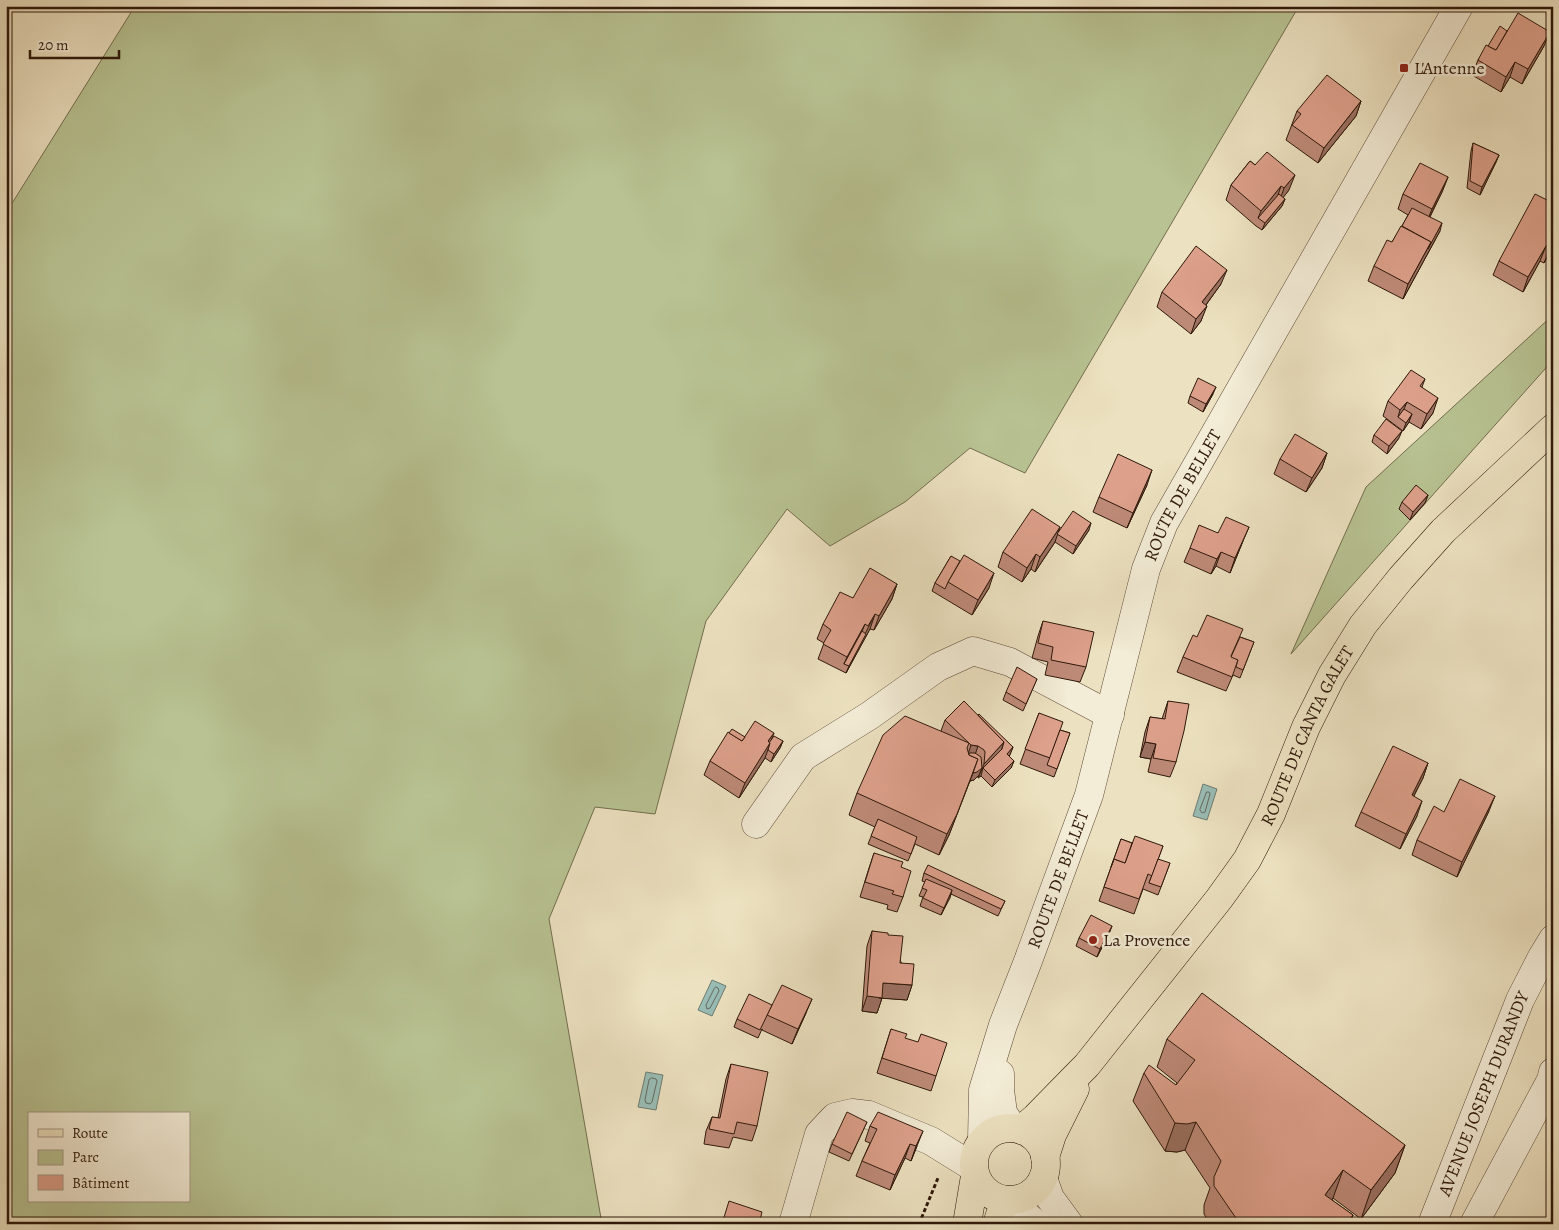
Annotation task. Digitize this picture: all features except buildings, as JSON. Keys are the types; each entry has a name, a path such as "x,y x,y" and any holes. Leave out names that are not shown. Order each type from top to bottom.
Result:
{"main road":[{"name":"ROUTE DE CANTA GALET","path":"1017,1129 1035,1118 1087,1065 1219,899 1247,860 1271,814 1306,727 1332,675 1363,625 1442,531 1553,428"},
{"name":"ROUTE DE CANTA GALET","path":"1044,1168 1052,1135 1087,1065"},
{"path":"967,1224 974,1172 974,1155 982,1141 991,1132 1017,1129 1035,1138 1041,1146 1044,1168 1037,1187 1029,1194 1003,1208 995,1197 987,1192 974,1172"}],"street":[{"name":"ROUTE DE BELLET","path":"982,1141 984,1090 1003,1025 1090,795 1146,569 1164,522 1458,6"},
{"path":"756,824 803,757 869,716 938,666 973,651 1010,662 1110,715"},
{"name":"AVENUE JOSEPH DURANDY","path":"1432,1224 1520,1000 1553,939"},
{"name":"ROUTE DE BELLET","path":"1003,1025 1000,1090 1003,1113 1017,1129"},
{"path":"1474,1224 1551,1080 1553,1072"},
{"path":"793,1224 819,1134 835,1117 852,1113 869,1115 931,1140 974,1172"},
{"path":"1044,1168 1050,1198 1069,1224"},
{"path":"1003,1208 1036,1224"}],"path":[{"path":"919,1224 938,1178 952,1168 974,1172"}],"green space":[{"path":"135,6 1299,6 1025,473 970,448 905,502 830,546 787,509 706,621 655,814 595,807 549,919 602,1224 6,1224 6,213"},
{"path":"1553,315 1553,360 1291,654 1366,487"}],"water":[{"path":"1203,784 1217,789 1207,820 1193,816"},
{"path":"712,980 726,986 712,1016 698,1010"},
{"path":"646,1072 663,1075 656,1110 638,1107"}],"place":[{"name":"L'Antenne","path":"1404,68"},
{"name":"La Provence","path":"1093,940"}]}
